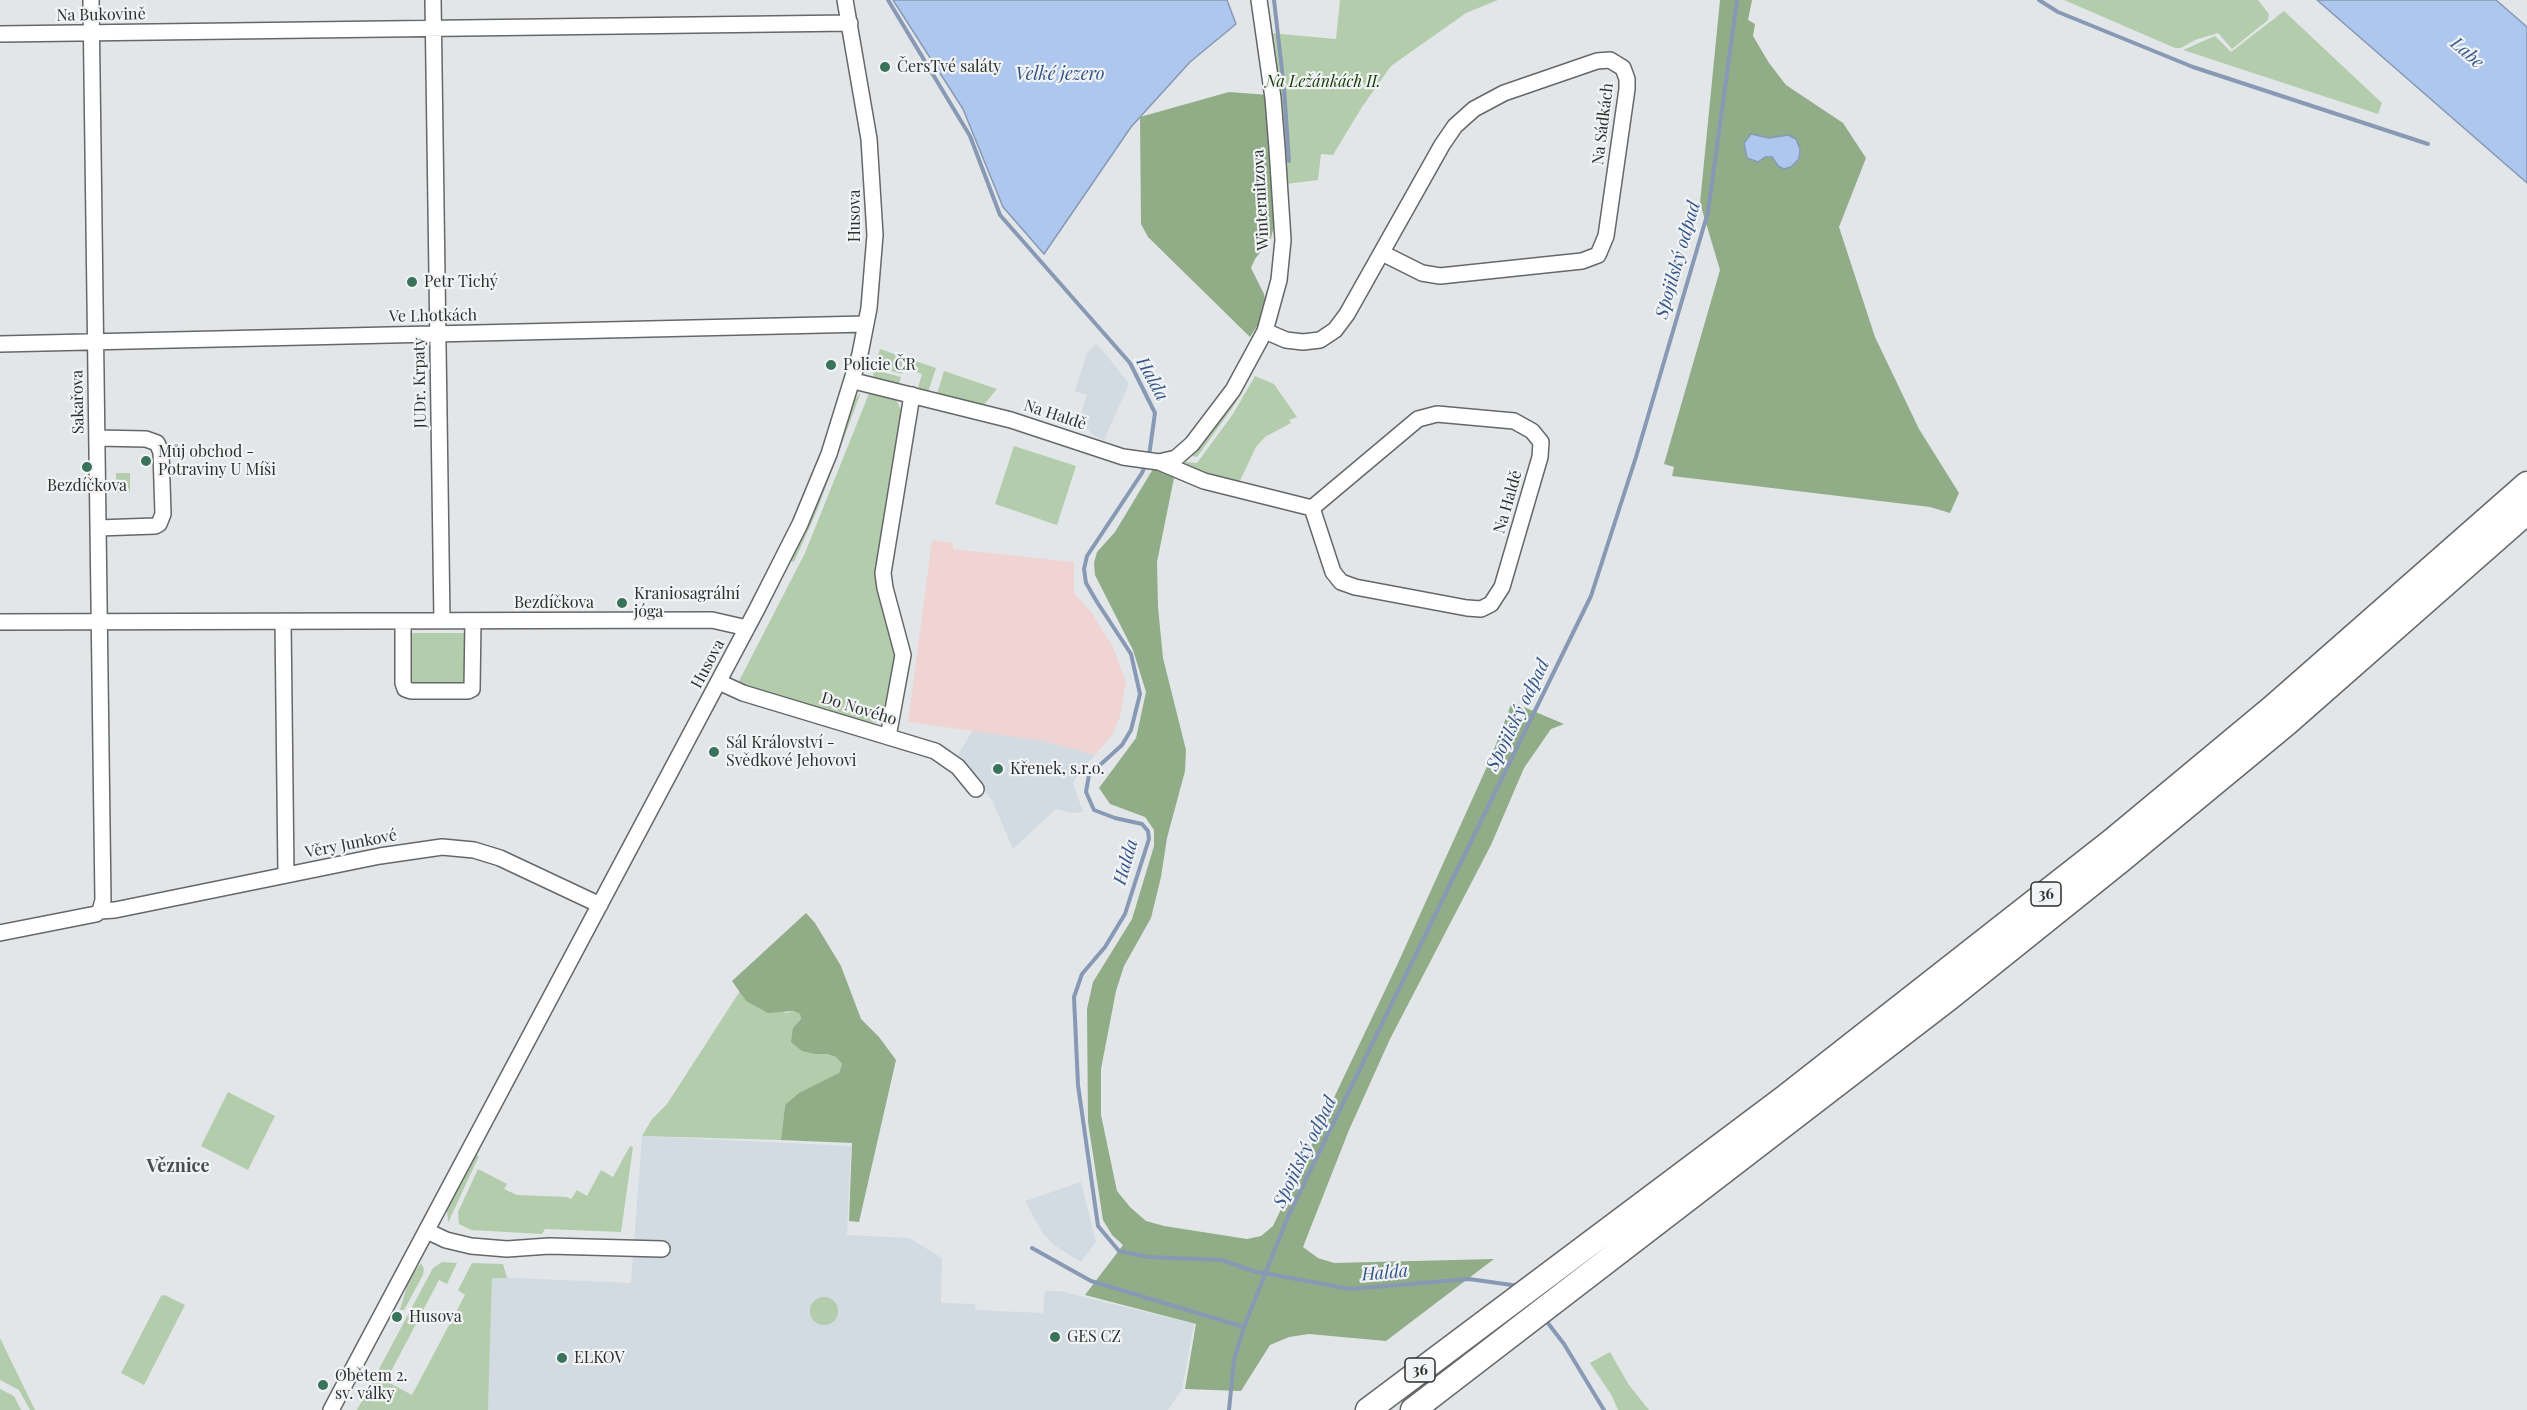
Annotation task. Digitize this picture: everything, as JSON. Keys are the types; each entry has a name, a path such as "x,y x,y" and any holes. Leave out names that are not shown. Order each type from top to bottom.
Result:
{"main road":[{"name":"36","path":"1413,1410 1489,1352 1552,1289 1874,1029 2112,841 2272,708 2527,484"},
{"name":"36","path":"1368,1410 1474,1332 1552,1289 1939,1006 2288,723 2527,512"}],"street":[{"name":"Sakařova","path":"91,0 103,900 100,911"},
{"name":"JUDr. Krpaty","path":"433,0 442,621"},
{"name":"Husova","path":"331,1410 719,682 815,491 854,381 866,324 874,235 873,179 865,104 845,0"},
{"name":"Winternitzova","path":"1159,462 1176,458 1202,433 1233,390 1265,331 1279,280 1283,240 1273,98 1259,0"},
{"name":"Na Bukovině","path":"0,34 850,23"},
{"name":"Na Sádkách","path":"1265,331 1286,340 1303,342 1320,340 1328,336 1341,323 1442,145 1455,126 1474,109 1504,93 1597,61 1610,60 1623,68 1628,79 1627,89 1606,236 1598,255 1582,261 1440,276 1422,273 1382,253"},
{"name":"Ve Lhotkách","path":"0,344 866,324"},
{"name":"Na Haldě","path":"854,381 1011,420 1131,459 1159,462 1204,481 1312,508"},
{"path":"888,737 903,655 885,588 884,573 912,395"},
{"name":"Na Haldě","path":"1427,415 1514,422 1532,431 1540,442 1539,457 1502,587 1491,604 1481,609 1355,587 1341,582 1333,572 1312,508 1418,419 1427,415"},
{"path":"97,438 147,439 157,443 161,452 163,514 159,524 155,526 98,528"},
{"name":"Bezdíčkova","path":"0,622 712,620 747,628"},
{"path":"283,621 286,875"},
{"path":"403,621 405,689 411,691 468,691 472,688 473,621"},
{"name":"Do Nového","path":"719,682 743,693 943,754 958,767 976,789"},
{"name":"Věry Junkové","path":"0,933 96,914 100,911 115,910 428,848 455,847 500,858 600,905"},
{"path":"427,1231 446,1240 471,1246 507,1249 549,1246 662,1249"}],"shaded area":[{"path":"1096,344 1129,384 1104,440 1093,435 1079,419 1087,395 1075,391 1087,353"},
{"path":"932,540 953,543 953,549 1074,562 1074,593 1091,612 1113,647 1126,682 1120,717 1112,735 1095,755 1044,741 908,722"},
{"path":"973,730 1044,741 1095,755 1073,783 1083,812 1072,813 1056,809 1013,849 992,800 958,755"},
{"path":"642,1136 851,1146 847,1235 909,1238 942,1258 941,1303 975,1304 975,1310 1043,1313 1045,1291 1060,1291 1194,1324 1182,1389 1168,1410 488,1410 492,1277 631,1283"},
{"path":"1081,1182 1096,1242 1081,1262 1054,1245 1042,1232 1025,1201"}],"green space":[{"name":"Na Ležánkách II.","path":"1340,0 1498,0 1466,13 1391,66 1362,107 1333,155 1321,154 1318,180 1286,184 1281,106 1270,33 1336,39"},
{"path":"1720,0 1752,0 1748,20 1755,24 1753,36 1769,63 1786,85 1843,123 1866,158 1839,227 1875,337 1919,429 1959,493 1950,513 1930,507 1672,476 1674,467 1664,464 1720,270 1700,203"},
{"path":"2064,0 2258,0 2269,14 2268,20 2232,49 2218,33 2195,40 2181,48 2175,48"},
{"path":"2284,11 2382,103 2378,114 2183,50 2215,36 2231,52"},
{"path":"1229,92 1269,95 1275,222 1271,238 1251,268 1264,294 1266,304 1263,317 1250,337 1148,237 1141,224 1140,117"},
{"path":"880,349 936,368 928,392 917,391 922,374 904,368 902,374 875,366"},
{"path":"874,370 901,377 898,387 875,380"},
{"path":"944,371 997,389 982,407 937,394"},
{"path":"1255,376 1274,384 1297,417 1289,420 1291,423 1265,437 1256,447 1238,485 1184,465 1186,462 1197,463 1233,414"},
{"path":"1243,388 1235,404 1197,457 1192,456 1224,416"},
{"path":"870,391 893,397 901,410 878,562 897,650 886,717 878,722 866,723 738,683 805,553"},
{"path":"861,392 816,513 794,562 791,561 824,488 855,399"},
{"path":"1014,446 1076,466 1057,525 995,504"},
{"path":"1153,469 1174,478 1157,562 1158,607 1163,658 1186,750 1185,771 1167,838 1151,918 1124,966 1116,991 1101,1069 1101,1115 1117,1191 1146,1221 1247,1239 1261,1236 1273,1226 1398,963 1490,760 1512,702 1564,724 1551,729 1524,768 1491,845 1390,1039 1349,1130 1303,1247 1318,1258 1334,1263 1494,1259 1386,1341 1309,1334 1289,1337 1270,1345 1241,1391 1185,1389 1196,1324 1085,1295 1123,1245 1112,1235 1103,1220 1088,1122 1087,1009 1093,982 1132,919 1154,846 1154,830 1145,817 1110,804 1099,788 1136,738 1146,692 1133,650 1095,575 1094,563 1097,552 1115,532"},
{"path":"116,473 130,473 130,492 116,493"},
{"path":"407,633 470,633 465,685 411,685 408,683"},
{"path":"806,913 815,923 841,966 861,1019 879,1037 896,1060 859,1222 849,1221 852,1143 781,1140 785,1105 799,1093 839,1073 842,1064 836,1057 802,1051 791,1042 793,1028 801,1019 800,1014 794,1011 768,1013 746,1001 732,981"},
{"path":"740,991 746,1001 786,1013 794,1011 800,1014 801,1019 793,1028 815,1054 836,1057 842,1064 839,1073 785,1105 781,1140 642,1136 652,1119 667,1104"},
{"path":"228,1092 275,1116 248,1170 201,1146"},
{"path":"630,1146 633,1147 621,1232 545,1229 542,1234 471,1230 459,1224 458,1212 478,1169 507,1184 504,1189 517,1195 571,1199 577,1190 587,1196 601,1170 613,1177"},
{"path":"476,1155 479,1156 448,1223 447,1210"},
{"path":"442,1262 457,1263 447,1284 439,1280 386,1381 412,1395 465,1295 458,1290 472,1263 503,1264 507,1278 492,1278 488,1410 357,1410 433,1268"},
{"path":"421,1263 424,1269 423,1275 404,1310 400,1310 409,1279"},
{"path":"165,1295 185,1305 144,1385 121,1373 161,1296"},
{"path":"824,1297 834,1301 838,1311 834,1321 824,1325 814,1321 810,1311 814,1301"},
{"path":"0,1338 35,1410 30,1410 19,1390 0,1380"},
{"path":"1610,1352 1629,1385 1649,1410 1618,1410 1612,1396 1590,1363"},
{"path":"0,1389 14,1396 21,1410 0,1410"}],"water":[{"name":"Velké jezero","path":"893,0 1227,0 1236,24 1190,62 1131,127 1044,254 1003,207 963,109"},
{"name":"Labe","path":"2317,0 2496,0 2527,27 2527,183"},
{"path":"1751,134 1769,138 1788,135 1796,139 1800,149 1799,159 1791,167 1784,169 1778,166 1772,157 1765,157 1758,162 1747,158 1744,143"}],"waterway":[{"name":"Halda","path":"888,0 970,136 1000,215 1130,363 1155,413 1149,456"},
{"path":"1274,0 1289,161"},
{"name":"Spojilský odpad","path":"1229,1410 1234,1360 1244,1327 1289,1214 1591,596 1636,457 1708,212 1737,0"},
{"path":"2039,0 2058,12 2193,67 2428,144"},
{"name":"Halda","path":"1146,463 1142,473 1087,556 1084,569 1086,583 1131,654 1140,694 1131,730 1122,745 1089,775 1086,792 1094,810 1142,824 1148,831 1149,839 1125,914 1105,947 1082,974 1074,997 1078,1085 1098,1226 1119,1251 1148,1257 1222,1260 1253,1271 1350,1289 1469,1279 1519,1286"},
{"path":"1032,1248 1091,1281 1244,1327"},
{"name":"Halda","path":"1544,1318 1564,1344 1604,1410"}],"place":[{"name":"ČersTvé saláty","path":"885,67"},
{"name":"Petr Tichý","path":"412,282"},
{"name":"Policie ČR","path":"831,365"},
{"name":"Můj obchod - Potraviny U Míši","path":"146,461"},
{"name":"Bezdíčkova","path":"87,467"},
{"name":"Kraniosagrální jóga","path":"622,603"},
{"name":"Sál Království - Svědkové Jehovovi","path":"714,752"},
{"name":"Křenek, s.r.o.","path":"998,769"},
{"name":"Husova","path":"397,1317"},
{"name":"GES CZ","path":"1055,1337"},
{"name":"ELKOV","path":"562,1358"},
{"name":"Obětem 2. sv. války","path":"323,1385"}],"district":[{"name":"Věznice","path":"178,1166"}]}
